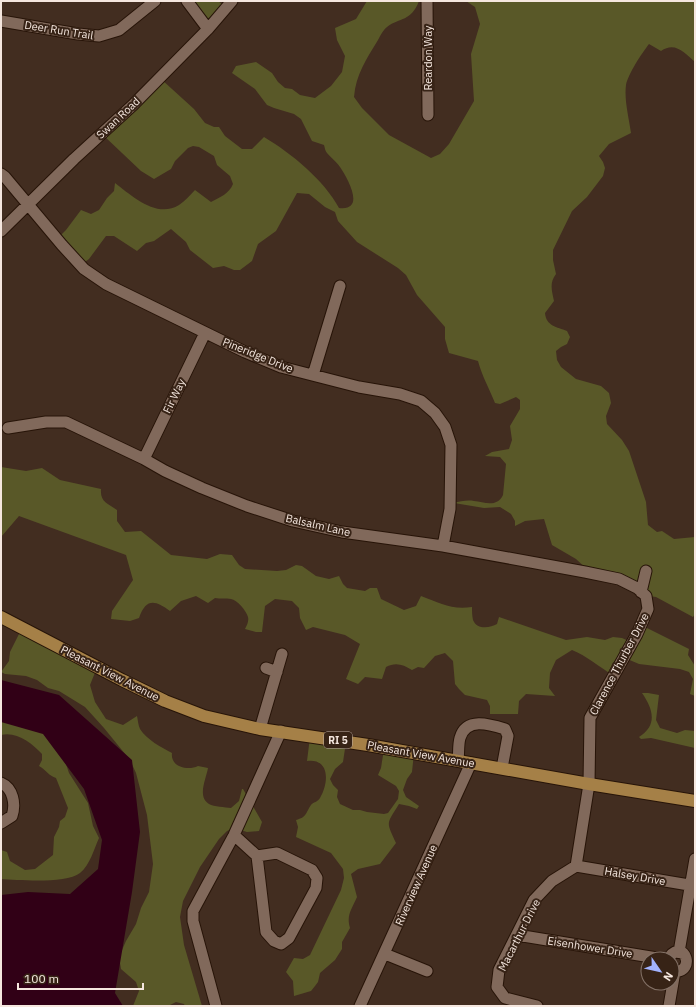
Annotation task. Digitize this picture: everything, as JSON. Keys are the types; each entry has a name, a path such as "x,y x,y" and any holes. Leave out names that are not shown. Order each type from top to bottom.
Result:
{"main road":[{"name":"Pleasant View Avenue","path":"1,617 165,701 204,716 260,729 281,731 695,801"}],"street":[{"name":"Deer Run Trail","path":"1,21 78,34 99,36 119,30 155,1"},
{"path":"187,1 208,30"},
{"name":"Swan Road","path":"1,231 74,159 133,105 208,30 232,1"},
{"name":"Reardon Way","path":"427,1 428,115"},
{"name":"Pineridge Drive","path":"1,174 84,269 106,284 245,352 281,367 359,387 400,394 421,401 435,412 445,427 451,445 450,509 443,546"},
{"path":"313,375 324,333 340,286"},
{"name":"Fir Way","path":"144,459 205,333"},
{"name":"Balsalm Lane","path":"8,428 46,422 66,422 202,488 247,506 294,521 342,532 443,546 619,579 641,592"},
{"path":"641,592 646,571"},
{"name":"Clarence Thurber Drive","path":"589,784 590,718 637,634 648,609 646,596 641,592"},
{"path":"260,729 282,654"},
{"path":"266,668 277,672"},
{"path":"458,761 460,738 465,728 473,724 490,724 504,729 508,736 502,768"},
{"path":"216,1006 193,921 193,911 234,835 281,731"},
{"name":"Riverview Avenue","path":"360,1006 471,763"},
{"path":"1,782 9,788 14,802 12,816 1,823"},
{"path":"576,866 589,784"},
{"path":"234,835 257,856 266,932 274,941 281,944 289,938 316,888 317,878 312,870 277,853 257,856"},
{"path":"679,951 693,886 695,859"},
{"name":"Halsey Drive","path":"576,866 693,886"},
{"name":"Macarthur Drive","path":"536,1006 505,998 497,987 499,970 534,900 552,881 576,866"},
{"name":"Eisenhower Drive","path":"516,935 640,955"},
{"path":"680,952 686,956 691,964 680,970"},
{"path":"385,954 427,971"},
{"path":"669,1006 671,991"}],"shaded area":[{"path":"188,1 218,1 228,9 213,26"},
{"path":"367,1 419,1 416,8 409,16 392,24 383,31 362,67 357,81 354,97 362,108 389,135 431,158 440,154 449,144 474,101 471,54 480,24 475,7 466,1 695,1 695,62 680,49 671,47 661,51 649,44 629,75 626,85 626,97 631,133 609,144 599,156 605,168 603,176 587,197 572,211 553,250 553,260 556,274 552,281 554,301 545,313 547,321 556,327 567,331 570,337 567,344 556,351 557,360 561,367 576,379 601,386 609,393 611,403 606,416 607,424 622,440 629,451 646,502 648,525 657,532 662,531 674,539 695,537 695,614 693,617 656,597 649,596 590,572 576,559 552,545 544,519 525,521 515,526 515,521 511,514 500,507 484,508 454,503 469,501 494,503 497,502 503,495 506,464 500,457 485,456 492,452 509,449 512,440 510,426 520,409 520,400 516,397 500,404 495,403 478,361 449,353 445,339 445,327 417,295 406,275 398,268 357,242 338,221 335,212 325,207 309,194 297,193 276,231 258,244 252,261 240,270 234,270 224,266 213,268 190,250 186,242 171,229 154,241 146,243 137,251 114,236 106,236 89,259 82,264 58,238 81,210 91,214 99,210 114,191 115,183 145,204 154,208 162,209 171,209 179,205 195,190 211,202 224,195 233,184 230,176 217,165 214,156 199,147 193,146 188,148 175,161 171,169 154,179 141,171 103,135 161,79 194,109 205,123 214,127 219,127 225,136 242,149 252,149 264,137 296,159 316,177 325,187 339,208 347,208 352,205 353,193 343,172 337,163 326,152 324,145 312,141 301,119 294,114 267,105 255,89 232,73 236,66 256,62 272,73 278,82 285,88 292,89 300,95 315,98 331,86 342,72 345,56 337,40 335,28 356,19"},
{"path":"1,467 26,471 42,468 60,480 101,489 103,500 117,510 117,521 125,532 141,531 171,555 207,559 220,554 232,555 239,565 245,569 277,571 286,570 296,565 302,566 316,576 329,579 339,576 347,588 365,591 370,588 377,588 381,599 404,610 416,606 421,596 452,607 472,607 473,620 481,627 497,624 499,617 566,640 587,637 605,640 613,637 622,638 633,643 643,626 689,649 688,655 695,666 695,696 690,694 693,679 689,672 680,669 639,664 625,658 613,675 583,655 572,650 556,660 550,673 549,688 555,696 526,694 519,701 518,714 490,714 490,706 487,700 465,695 455,684 453,661 445,653 435,656 424,668 418,667 412,670 405,666 396,664 386,667 382,679 365,677 358,684 346,679 360,644 345,635 313,627 306,630 300,618 299,608 292,601 275,599 265,606 262,632 245,629 248,620 247,614 238,603 233,600 215,598 208,603 196,596 181,601 170,611 160,605 152,603 145,607 139,618 130,621 111,619 112,611 133,580 126,555 19,516 1,537"},
{"path":"22,628 98,665 90,685 95,702 106,719 123,725 137,716 139,727 146,737 172,753 172,758 177,765 185,768 198,766 208,768 203,788 205,801 211,805 231,808 239,801 243,789 262,822 259,831 247,832 234,828 227,831 219,839 200,867 183,901 180,917 184,945 202,1006 185,1006 184,1004 176,1002 168,1006 133,1006 139,991 136,982 121,969 119,957 136,924 141,908 149,892 153,864 147,815 136,773 130,760 85,707 59,691 48,688 37,680 26,676 5,674 1,672 9,661 10,652"},
{"path":"1,680 59,695 132,760 140,832 132,892 115,993 123,1006 1,1006 1,895 28,892 70,894 98,869 102,840 84,789 43,734 1,722"},
{"path":"642,693 659,695 656,720 660,728 677,733 685,730 695,731 695,748 651,738 641,739 639,737 649,727 652,716 649,705"},
{"path":"1,719 45,733 65,761 69,773 88,803 93,826 99,838 91,857 80,873 64,879 54,880 1,879 1,850 7,852 10,861 25,870 35,869 53,855 54,837 60,821 65,817 68,808 56,778 51,776 39,766 42,760 42,754 18,736 7,734 1,735"},
{"path":"310,737 346,742 343,762 335,769 330,779 338,790 337,797 340,804 353,810 384,814 388,813 398,799 399,791 396,786 378,775 381,768 384,749 414,753 412,772 407,779 403,790 406,797 419,806 417,809 399,804 389,823 390,831 396,843 380,864 358,869 351,874 357,897 350,912 350,928 342,942 342,949 335,960 320,973 318,982 311,991 294,996 293,981 286,972 294,958 303,959 310,955 341,890 344,878 343,869 331,853 296,837 298,827 296,820 304,816 312,804 319,799 323,792 326,779 324,767 320,763 315,761 307,761"}]}
